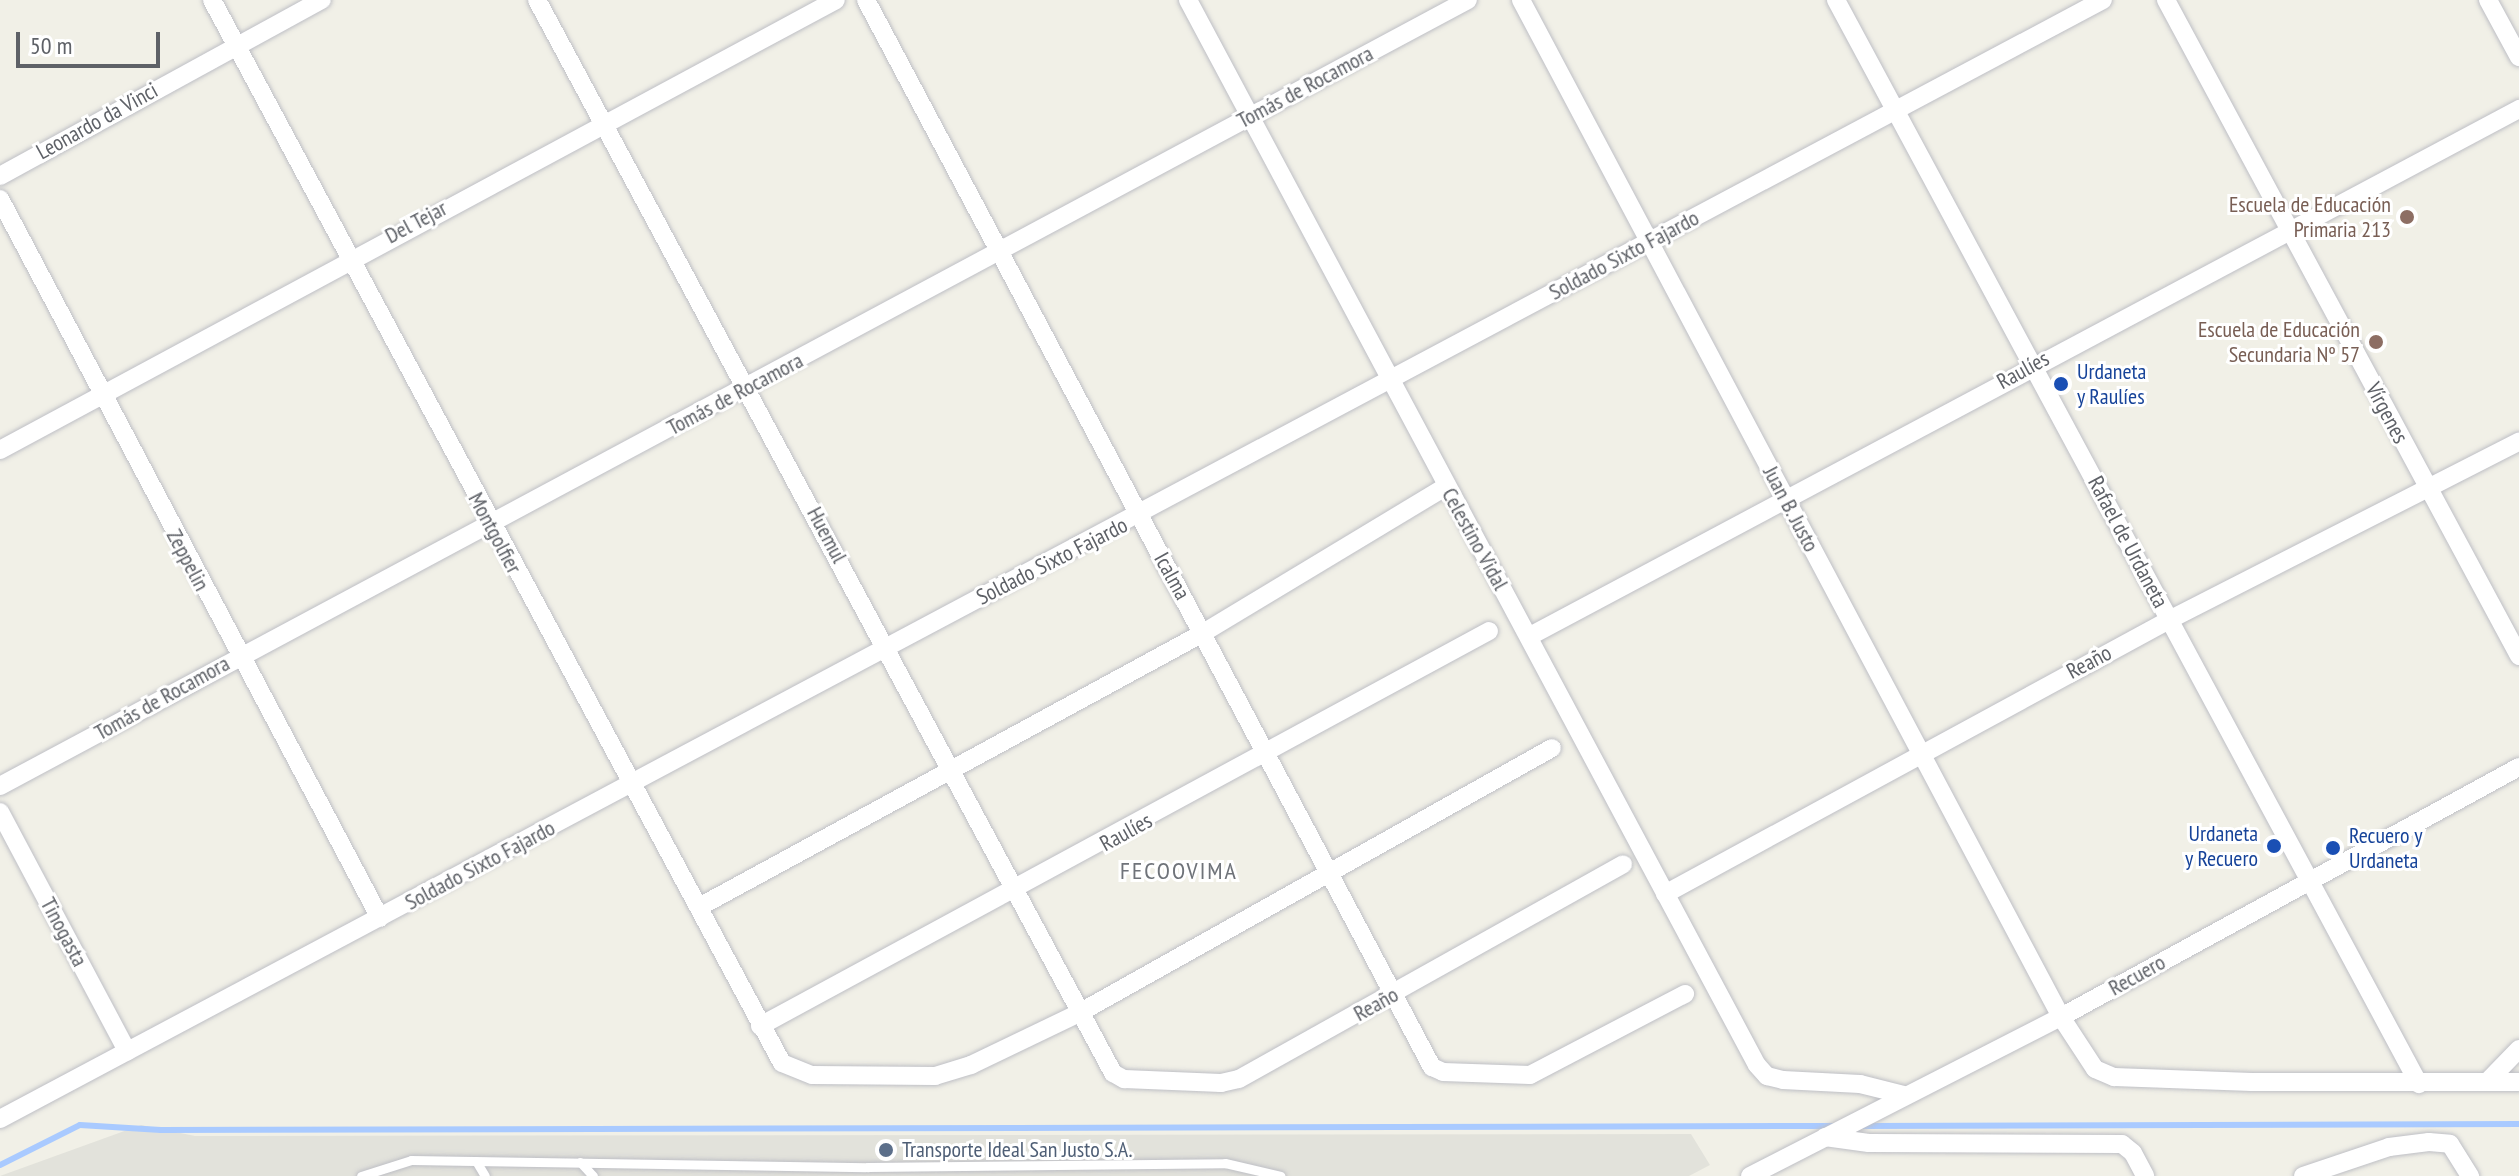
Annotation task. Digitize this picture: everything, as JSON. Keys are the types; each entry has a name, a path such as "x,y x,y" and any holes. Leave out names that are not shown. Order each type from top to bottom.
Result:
{"street":[{"name":"Montgolfier","path":"212,0 630,785 782,1063 812,1075 935,1076 971,1065 1079,1013"},
{"name":"Leonardo da Vinci","path":"0,176 322,0"},
{"name":"Huemul","path":"537,0 749,387 1113,1073"},
{"name":"Del Tejar","path":"0,450 103,398 351,257 836,0"},
{"name":"Icalma","path":"866,0 1432,1067 1443,1072 1530,1075 1685,994"},
{"name":"Celestino Vidal","path":"1188,0 1445,487 1530,636 1665,894 1767,1076 1860,1084 1904,1095"},
{"name":"Tomás de Rocamora","path":"0,786 1468,0"},
{"name":"Juan B. Justo","path":"1521,0 2061,1017 2095,1069 2114,1077 2419,1084 2519,1082"},
{"name":"Rafael de Urdaneta","path":"1836,0 2419,1084"},
{"name":"Soldado Sixto Fajardo","path":"0,1119 886,647 1139,516 1896,108 2103,0"},
{"name":"Vírgenes","path":"2166,0 2519,656"},
{"path":"2488,0 2519,57"},
{"name":"Raulíes","path":"1530,636 1786,501 2033,363 2519,109"},
{"name":"Zeppelin","path":"0,199 380,918"},
{"name":"Reaño","path":"1665,894 2169,620 2519,442"},
{"path":"699,907 1203,633 1445,487"},
{"name":"Raulíes","path":"760,1026 1015,892 1489,631"},
{"path":"1079,1013 1552,748"},
{"name":"Recuero","path":"1750,1176 2061,1017 2519,767"},
{"name":"Tinogasta","path":"0,812 127,1051"},
{"name":"Reaño","path":"1113,1073 1124,1079 1221,1083 1239,1079 1623,864"},
{"path":"2487,1082 2519,1049"},
{"path":"1825,1137 1869,1143 2122,1144 2133,1153 2145,1176"},
{"path":"2303,1176 2389,1147 2450,1144 2470,1176"}],"lane":[{"path":"361,1176 411,1160 906,1171 1225,1163 1281,1176"},
{"path":"476,1161 485,1176"},
{"path":"580,1162 593,1176"},
{"path":"738,1165 743,1176"}],"shaded area":[{"name":"Transporte Ideal San Justo S.A.","path":"141,1125 195,1136 1691,1134 1710,1165 1689,1176 0,1176"}],"waterway":[{"path":"1863,1126 2519,1124"},
{"path":"0,1165 80,1125 161,1130 1835,1126"}],"place":[{"name":"Escuela de Educación Primaria 213","path":"2407,217"},
{"name":"Escuela de Educación Secundaria Nº 57","path":"2376,342"},
{"name":"Urdaneta y Raulíes","path":"2061,384"},
{"name":"Urdaneta y Recuero","path":"2274,846"},
{"name":"Recuero y Urdaneta","path":"2333,848"},
{"name":"Transporte Ideal San Justo S.A.","path":"886,1150"}],"district":[{"name":"FECOOVIMA","path":"1179,871"}]}
